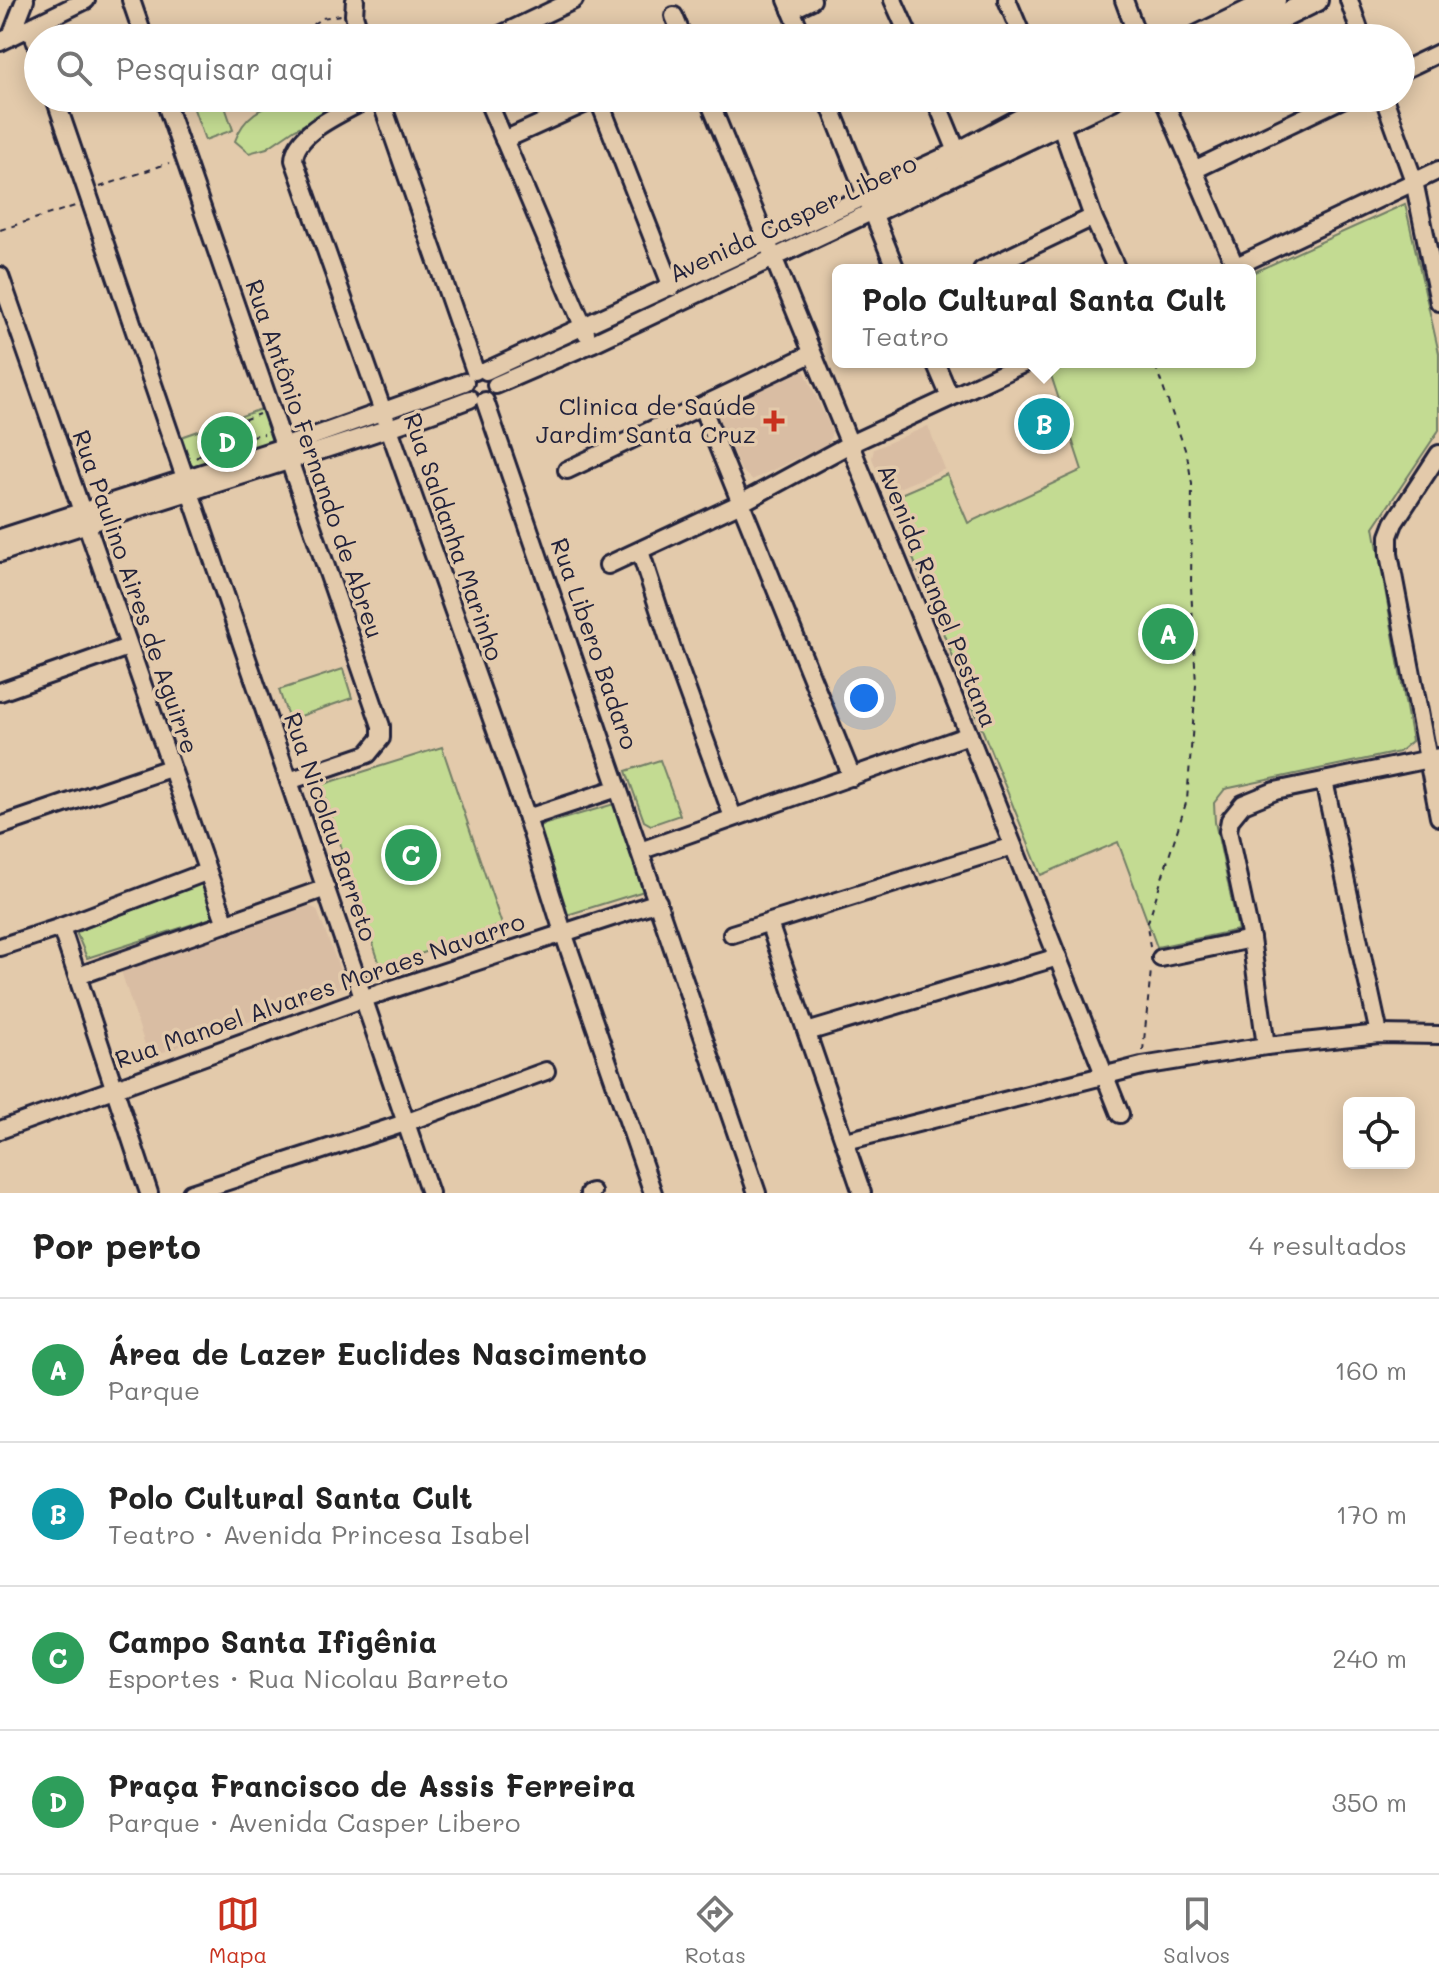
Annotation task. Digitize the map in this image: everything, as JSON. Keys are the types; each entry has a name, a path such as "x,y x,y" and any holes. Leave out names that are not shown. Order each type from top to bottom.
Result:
{"street":[{"path":"6,39 25,0"},
{"path":"39,24 86,0"},
{"path":"131,0 139,24"},
{"path":"523,24 574,0"},
{"path":"797,24 789,5 812,0"},
{"path":"893,0 904,24"},
{"path":"1007,0 1017,24"},
{"path":"1124,0 1133,24"},
{"path":"1215,24 1239,7 1274,0"},
{"path":"1267,24 1316,0"},
{"path":"1349,0 1357,24"},
{"path":"674,16 677,24"},
{"path":"1415,64 1439,53"},
{"name":"Rua Nicolau Barreto","path":"60,112 430,1193"},
{"name":"Rua Antônio Fernando de Abreu","path":"169,112 381,726 381,738 368,754 289,781"},
{"name":"Rua Saldanha Marinho","path":"345,112 299,141 294,150 294,160 527,818 653,1193"},
{"path":"385,112 480,377 493,395 478,400"},
{"path":"492,112 591,344"},
{"path":"504,140 566,112"},
{"path":"603,112 672,287"},
{"name":"Avenida Rangel Pestana","path":"714,112 969,735 1120,1114"},
{"path":"833,112 894,264"},
{"path":"941,112 958,154"},
{"name":"Avenida Casper Libero","path":"870,203 1042,112"},
{"name":"Avenida Casper Libero","path":"0,538 83,517 188,484 383,410 591,344 1043,112"},
{"path":"1058,112 1093,217 1114,264"},
{"path":"1169,112 1229,264"},
{"path":"1194,170 1315,112"},
{"path":"1389,112 1414,181 1439,302"},
{"path":"1239,264 1439,170"},
{"path":"995,264 1093,217"},
{"name":"Avenida Casper Libero","path":"480,377 583,326 771,249"},
{"name":"Rua Paulino Aires de Aguirre","path":"0,276 226,924"},
{"path":"567,470 811,354"},
{"path":"938,368 950,397"},
{"path":"608,565 741,503 848,445 1014,368"},
{"name":"Rua Libero Badaro","path":"480,377 464,390 478,400 618,788 757,1193"},
{"name":"Avenida Casper Libero","path":"285,448 389,428 478,400"},
{"path":"702,407 852,777"},
{"path":"1439,454 1394,523 1389,536 1389,554 1433,758 1439,817"},
{"name":"Avenida Casper Libero","path":"0,553 83,517"},
{"path":"640,551 733,817"},
{"path":"0,692 128,647"},
{"path":"640,851 969,735"},
{"path":"1266,1046 1251,939 1228,831 1230,820 1243,804 1275,791 1433,758"},
{"path":"0,826 170,768"},
{"path":"1324,781 1379,1034"},
{"path":"527,818 618,788"},
{"path":"732,934 1013,846"},
{"path":"0,947 206,872"},
{"path":"78,976 326,888"},
{"name":"Rua Manoel Alvares Moraes Navarro","path":"0,1130 365,998 658,902"},
{"path":"769,923 862,1193"},
{"path":"61,927 149,1193"},
{"path":"1154,956 1251,939"},
{"path":"807,1032 1058,957"},
{"path":"846,1141 1142,1066 1266,1046 1379,1034 1439,1035"},
{"path":"191,1193 405,1123 546,1071"}],"path":[{"path":"313,24 355,7"},
{"path":"0,230 185,158"},
{"path":"1142,1066 1154,956 1147,925 1187,800 1196,685 1191,586 1192,484 1187,455 1156,368"},
{"path":"210,432 271,410"},
{"path":"196,462 197,456 217,445 247,436 267,434 285,448"}],"shaded area":[{"name":"Clinica de Saúde Jardim Santa Cruz","path":"804,370 832,431 829,443 752,480 741,470 715,411"},
{"path":"928,426 945,469 886,493 872,458 874,449"},
{"path":"310,906 317,910 344,980 337,991 149,1057 120,968"}],"green space":[{"path":"195,112 227,112 233,130 205,140"},
{"path":"330,112 295,129 267,148 249,153 235,141 243,125 254,114"},
{"path":"1405,204 1439,353 1439,430 1374,527 1412,741 1399,752 1225,789 1214,803 1215,822 1238,930 1157,947 1118,842 1041,875 889,499 947,474 968,523 1082,470 1049,368 1256,368 1256,271"},
{"path":"270,406 283,444 185,477 172,440"},
{"path":"343,669 352,698 289,720 279,690"},
{"path":"442,747 502,925 381,968 321,785"},
{"path":"660,760 680,815 651,825 644,821 626,771"},
{"path":"614,804 644,891 567,915 539,826"},
{"path":"205,882 218,916 87,958 76,932"}],"place":[{"name":"Clinica de Saúde Jardim Santa Cruz","path":"774,421"},
{"name":"Polo Cultural Santa Cult","path":"1044,424"},
{"name":"Praça Francisco de Assis Ferreira","path":"227,442"},
{"name":"Área de Lazer Euclides Nascimento","path":"1168,634"},
{"name":"Campo Santa Ifigênia","path":"411,855"}]}
